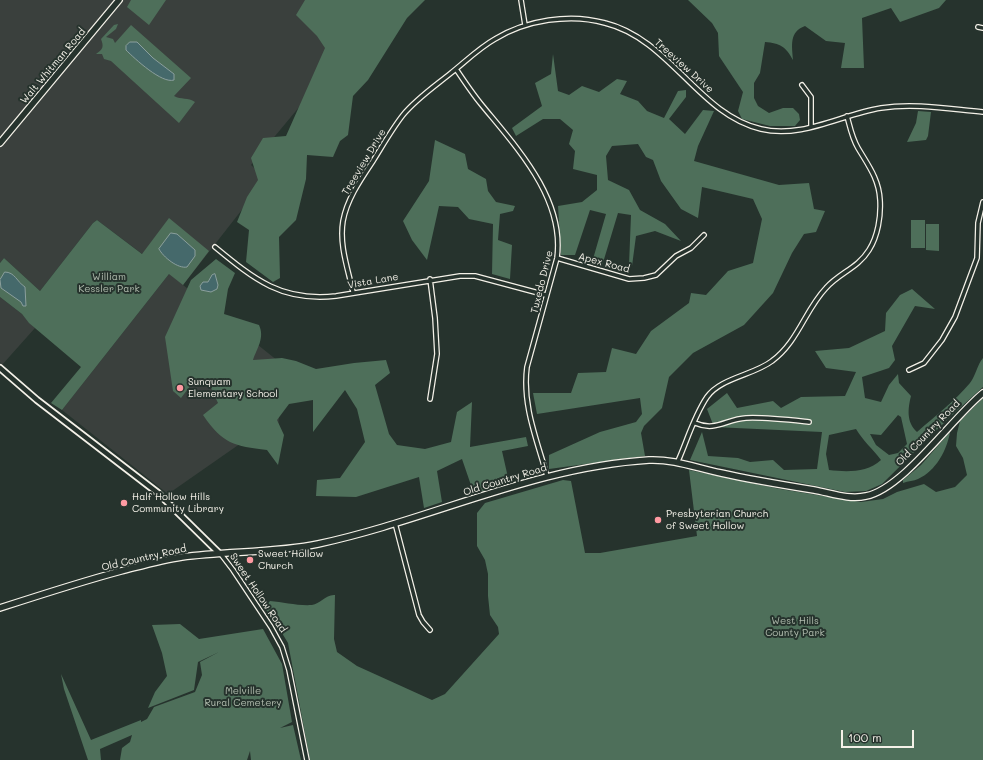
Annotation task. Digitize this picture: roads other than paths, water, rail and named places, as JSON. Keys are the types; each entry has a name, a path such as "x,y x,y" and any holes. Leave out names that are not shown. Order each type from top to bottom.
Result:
{"main road":[{"name":"Walt Whitman Road","path":"0,143 119,0"},
{"name":"Old Country Road","path":"0,608 152,563 180,557 316,545 395,523 547,476 637,461 678,461 718,473 767,483 846,496 865,497 885,488 905,472 968,405 983,393"}],"street":[{"path":"521,0 526,25"},
{"name":"Treeview Drive","path":"353,292 342,237 343,220 348,205 358,185 405,113 456,69 493,40 526,25 570,19 589,19 608,23 623,29 653,47 706,97 733,117 754,127 769,130 793,131 880,108 900,106 983,112"},
{"name":"Tuxedo Drive","path":"456,69 479,102 513,143 539,182 555,219 558,244 557,258 527,367 526,381 528,411 547,476"},
{"path":"802,85 810,97 811,127"},
{"path":"678,461 707,397 719,386 759,369 782,352 793,340 813,304 827,286 850,270 869,250 874,240 880,212 878,184 874,173 854,139 847,116"},
{"path":"909,370 924,363 942,340 955,317 977,258 978,223 983,202"},
{"name":"Apex Road","path":"557,258 629,279 644,278 656,274 676,256 691,248 704,236"},
{"name":"Vista Lane","path":"215,247 250,276 285,292 303,297 320,298 430,279 460,276 475,276 546,294"},
{"path":"430,279 435,318 437,354 430,399"},
{"name":"Sweet Hollow Road","path":"0,368 37,400 158,493 219,553 233,570 271,627 282,647 289,670 307,760"},
{"path":"695,423 704,427 716,426 747,418 809,422"},
{"path":"395,523 419,615 430,630"}],"water":[{"path":"130,42 137,42 153,58 174,74 174,80 169,80 156,75 136,59 126,50 126,46"},
{"path":"171,233 177,234 195,250 195,256 187,267 179,266 171,262 159,249"},
{"path":"5,272 14,275 25,287 26,306 23,306 21,302 1,288 0,280"},
{"path":"215,274 218,285 217,289 211,292 201,290 200,286 203,282 208,282 212,275"}],"place":[{"name":"Sunquam Elementary School","path":"180,388"},
{"name":"Half Hollow Hills Community Library","path":"124,503"},
{"name":"Presbyterian Church of Sweet Hollow","path":"658,520"},
{"name":"Sweet Hollow Church","path":"250,560"}],"park label":[{"name":"William Kessler Park","path":"109,282"},
{"name":"West Hills County Park","path":"795,626"},
{"name":"Melville Rural Cemetery","path":"243,696"}]}
